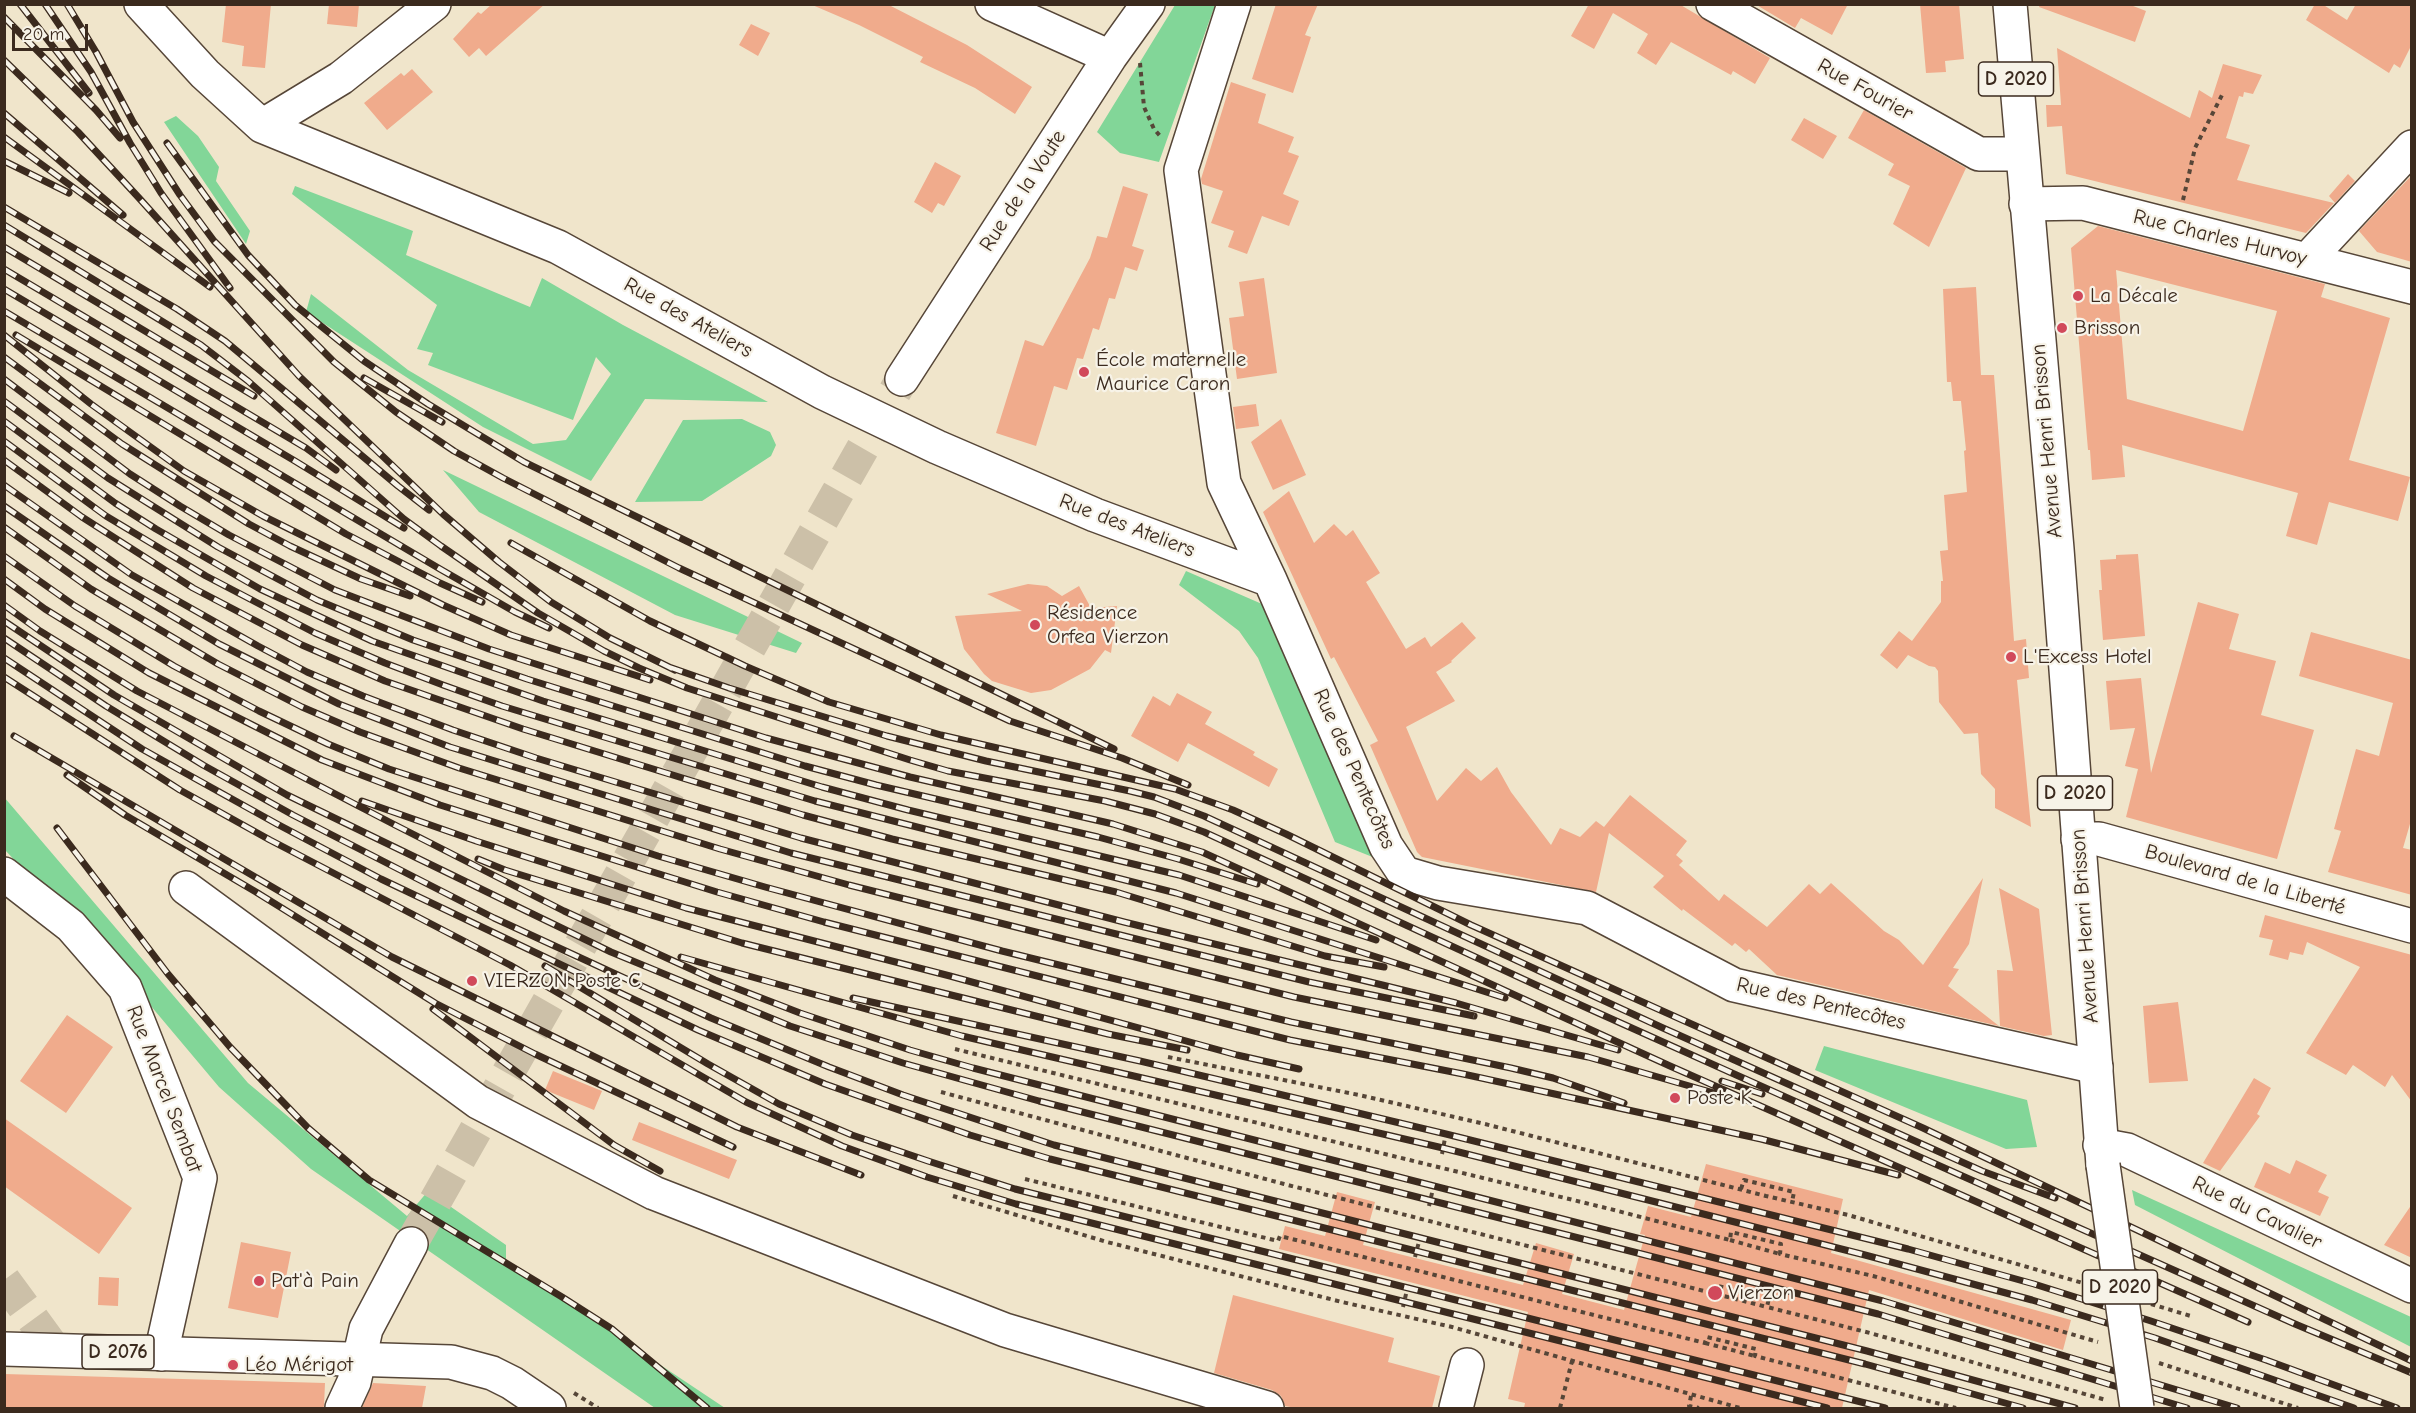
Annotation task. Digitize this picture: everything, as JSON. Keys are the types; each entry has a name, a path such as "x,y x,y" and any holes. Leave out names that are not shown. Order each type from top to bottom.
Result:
{"street":[{"name":"Rue des Ateliers","path":"141,4 205,74 262,126 558,247 822,392 937,447 1095,516 1270,580"},
{"path":"262,126 341,78 434,4"},
{"path":"992,4 1116,49"},
{"name":"Rue de la Voute","path":"902,379 1116,49 1148,4"},
{"name":"Rue des Pentecôtes","path":"1234,4 1181,170 1224,483 1270,580 1386,846 1404,873 1438,884 1587,908 1734,986 2096,1067"},
{"name":"Rue Fourier","path":"1713,4 1979,153 2022,154"},
{"name":"D 2020","path":"2010,4 2022,154"},
{"path":"2307,260 2412,147"},
{"name":"Avenue Henri Brisson","path":"2022,154 2057,549 2101,1155 2126,1406"},
{"name":"Rue Charles Hurvoy","path":"2026,204 2084,203 2412,286"},
{"name":"Boulevard de la Liberté","path":"2078,839 2099,839 2412,926"},
{"name":"Rue Marcel Sembat","path":"4,874 70,926 125,988 200,1178 160,1354"},
{"path":"186,888 478,1102 654,1193 1005,1330 1268,1408"},
{"name":"Rue du Cavalier","path":"2101,1155 2127,1150 2412,1286"},
{"path":"342,1408 354,1382 366,1329 411,1244"},
{"name":"D 2076","path":"4,1349 359,1360 433,1360 465,1364 492,1373 512,1383 549,1408"},
{"path":"1456,1408 1467,1365"}],"path":[{"path":"1116,49 1138,53 1142,70 1144,107 1154,129 1184,162"},
{"path":"2176,227 2196,148 2222,95"},
{"path":"955,1049 1598,1206 1780,1254 1873,1275 2106,1345"},
{"path":"1168,1057 1359,1095 1485,1124 1848,1215 2103,1289"},
{"path":"941,1092 1272,1181 1882,1336 2126,1406"},
{"path":"1442,1154 1447,1128"},
{"path":"1025,1179 1278,1241 1280,1236 1956,1408"},
{"path":"1429,1206 1434,1180"},
{"path":"1741,1189 1744,1180 1794,1192 1792,1202"},
{"path":"953,1196 1107,1242 1342,1302 1452,1327 1740,1408"},
{"path":"1730,1240 1731,1232 1781,1244 1780,1254"},
{"path":"1415,1257 1421,1234"},
{"path":"1403,1307 1409,1281"},
{"path":"1716,1294 1718,1286 1769,1298 1767,1307"},
{"path":"2148,1303 2193,1317"},
{"path":"2151,1360 2298,1408"},
{"path":"1560,1408 1572,1361"},
{"path":"1691,1396 1689,1406 1700,1408"},
{"path":"1715,1408 1716,1403"}],"green space":[{"path":"1175,5 1215,5 1159,162 1120,153 1097,132"},
{"path":"176,116 198,136 219,167 216,181 250,231 246,244 164,122"},
{"path":"295,186 413,231 406,255 530,307 542,278 623,325 768,402 645,399 591,481 483,427 306,312 311,294 408,370 533,444 566,440 611,374 596,357 573,420 428,365 433,353 417,349 437,305 292,194"},
{"path":"742,419 770,432 776,445 771,456 702,501 635,502 683,420"},
{"path":"443,470 802,643 796,653 675,615 479,512"},
{"path":"1186,571 1262,604 1375,858 1335,842 1258,658 1239,631 1179,585"},
{"path":"4,797 248,1083 407,1216 428,1191 506,1245 506,1262 725,1408 655,1408 311,1169 219,1087 145,999 5,850"},
{"path":"1824,1046 2027,1100 2037,1147 2006,1149 1815,1070"},
{"path":"2132,1190 2411,1317 2411,1347 2135,1205"}],"building":[{"path":"226,4 271,4 265,68 242,66 244,46 222,42"},
{"path":"329,4 359,4 357,27 327,24"},
{"path":"492,4 545,4 486,56 479,48 469,57 453,39 478,12 481,14"},
{"path":"810,4 887,4 967,45 1032,87 1015,114 975,88 920,62 923,57"},
{"path":"1276,4 1318,4 1305,35 1311,37 1293,93 1252,79"},
{"path":"1589,4 1679,4 1770,58 1755,84 1733,71 1731,75 1671,42 1656,65 1637,53 1648,34 1613,13 1594,49 1571,36"},
{"path":"1755,4 1848,4 1832,35 1801,18 1795,28"},
{"path":"1920,4 1959,4 1964,59 1945,61 1946,72 1926,73"},
{"path":"2040,4 2128,4 2146,11 2135,42 2039,7"},
{"path":"2315,4 2322,4 2347,20 2356,4 2412,4 2412,44 2400,68 2394,64 2389,73 2306,20"},
{"path":"751,24 770,33 758,56 739,45"},
{"path":"2057,48 2190,118 2199,90 2212,98 2223,64 2262,75 2253,94 2244,92 2243,97 2239,96 2226,138 2250,145 2237,180 2334,203 2306,233 2066,174 2062,126 2047,127 2046,105 2061,105"},
{"path":"412,69 433,92 387,130 364,103 401,73 404,76"},
{"path":"1231,82 1266,94 1258,123 1294,137 1288,152 1299,156 1283,194 1299,201 1289,226 1262,216 1247,254 1228,247 1234,231 1211,223 1223,191 1202,184 1201,179"},
{"path":"1864,110 1966,168 1929,247 1893,224 1910,186 1888,175 1894,164 1848,138"},
{"path":"1804,118 1837,136 1823,159 1791,140"},
{"path":"935,162 961,176 944,206 938,203 932,213 914,202"},
{"path":"2348,174 2355,181 2335,203 2329,196"},
{"path":"2412,175 2412,262 2377,252 2359,231"},
{"path":"1123,186 1148,194 1132,246 1144,250 1137,271 1125,267 1115,299 1109,298 1099,330 1093,328 1083,359 1077,358 1067,390 1054,386 1036,446 996,433 1025,340 1043,346 1090,258 1097,236 1107,238"},
{"path":"2098,226 2325,284 2321,297 2390,318 2349,460 2410,477 2398,521 2329,502 2317,545 2286,536 2298,493 2122,445 2125,477 2092,480 2071,248","holes":["2116,270 2277,311 2243,431 2127,399"]},
{"path":"1264,278 1277,373 1237,379 1229,318 1244,316 1239,282"},
{"path":"1976,287 1981,375 1994,375 2014,641 2026,639 2029,678 2017,680 2031,827 1995,808 1995,789 1981,774 1978,733 1964,734 1939,702 1938,671 1935,667 1908,655 1897,669 1880,655 1899,631 1912,641 1941,602 1941,581 1943,581 1940,551 1948,550 1944,495 1967,492 1961,401 1953,401 1951,382 1947,382 1943,289"},
{"path":"1256,404 1259,426 1236,429 1233,407"},
{"path":"1281,419 1306,475 1273,490 1251,442"},
{"path":"1289,491 1314,543 1334,524 1346,536 1353,530 1380,573 1366,582 1406,649 1425,637 1431,647 1462,622 1476,638 1452,662 1436,672 1455,701 1406,727 1437,801 1466,768 1481,781 1497,767 1511,792 1551,845 1560,828 1580,837 1596,821 1604,827 1630,795 1687,841 1676,855 1683,861 1679,865 1719,901 1724,894 1767,927 1809,884 1820,894 1831,883 1884,931 1899,940 1923,965 1983,878 1969,944 1953,968 1959,969 1948,986 1999,1026 1777,975 1749,949 1746,952 1735,943 1732,946 1683,909 1682,911 1653,887 1664,876 1609,833 1596,892 1422,857 1417,852 1370,745 1378,741 1334,657 1331,659 1263,512"},
{"path":"2138,554 2145,636 2103,640 2099,590 2102,590 2100,560 2116,559 2116,555"},
{"path":"1028,584 1047,586 1062,596 1079,586 1091,608 1117,606 1111,653 1105,650 1090,669 1051,690 1031,693 992,681 984,674 964,649 955,616 1022,611 987,594"},
{"path":"2198,602 2239,614 2229,649 2276,661 2261,715 2314,730 2277,859 2126,817 2138,769 2125,766 2135,728 2110,730 2106,681 2141,678 2151,773"},
{"path":"2311,632 2412,660 2412,817 2403,848 2412,850 2412,895 2328,872 2341,831 2334,829 2356,749 2379,756 2393,703 2299,676"},
{"path":"1177,693 1212,712 1205,724 1255,752 1253,755 1278,769 1269,787 1188,743 1178,762 1131,736 1153,696 1170,706"},
{"path":"1999,888 2039,909 2052,1035 2044,1036 2000,1026 1997,970 2013,971"},
{"path":"2265,915 2412,955 2412,1102 2392,1075 2385,1087 2353,1065 2346,1075 2306,1053 2360,967 2307,942 2303,955 2290,952 2288,960 2269,955 2273,940 2259,937"},
{"path":"2178,1002 2188,1081 2149,1083 2143,1006"},
{"path":"67,1015 113,1047 66,1113 20,1081"},
{"path":"553,1071 602,1091 594,1110 545,1090"},
{"path":"2254,1078 2271,1088 2257,1114 2260,1116 2220,1171 2203,1163"},
{"path":"4,1118 132,1208 99,1254 4,1186"},
{"path":"639,1122 737,1160 729,1179 632,1140"},
{"path":"2296,1160 2327,1175 2318,1192 2329,1197 2320,1216 2254,1187 2265,1162 2290,1174"},
{"path":"1706,1164 1843,1199 1831,1253 2071,1320 2063,1350 1869,1290 1842,1408 1524,1408 1525,1403 1508,1399 1528,1312 1279,1249 1285,1226 1325,1236 1337,1192 1375,1202 1363,1245 1523,1285 1536,1243 1574,1254 1562,1294 1624,1310 1645,1235 1640,1234 1648,1206 1691,1217"},
{"path":"2412,1204 2412,1258 2384,1245"},
{"name":"Pat'à Pain","path":"241,1242 291,1252 278,1318 228,1308"},
{"path":"99,1277 119,1278 118,1306 98,1305"},
{"path":"1233,1295 1394,1338 1388,1362 1440,1376 1432,1408 1296,1408 1285,1406 1281,1396 1272,1390 1214,1373"},
{"path":"4,1374 325,1383 324,1406 323,1408 4,1408"},
{"path":"373,1383 426,1386 422,1408 362,1408"}],"tunnel":[{"path":"411,1244 902,379"},
{"path":"4,1280 56,1351"}],"railway":[{"path":"20,4 89,93"},
{"path":"45,4 91,72 161,193 230,288"},
{"path":"67,4 96,52 133,122 180,195 214,241 334,362 396,412 454,451 679,568 1010,721 1122,758 1188,785"},
{"path":"4,17 96,110 120,138"},
{"path":"4,60 78,132 299,376 443,514 499,562 551,602 610,638 675,670"},
{"path":"4,113 123,215"},
{"path":"4,137 210,287"},
{"path":"167,143 248,255 295,305 364,361 428,404 524,462 1114,749"},
{"path":"4,161 69,193"},
{"path":"4,207 177,309 225,341 429,510"},
{"path":"4,225 201,345 248,381 404,519 538,613 604,651 639,668 687,688 910,760 948,771 1105,801 1155,814 1204,832 1841,1122 2295,1324 2412,1373"},
{"path":"4,247 254,396"},
{"path":"4,269 306,448 336,470"},
{"path":"4,289 404,528"},
{"path":"4,311 440,569 515,612 549,628"},
{"path":"4,335 91,404 184,471 263,516 443,605 511,635 650,680"},
{"path":"16,335 346,534 482,602"},
{"path":"4,357 122,444 249,524 361,579 410,596"},
{"path":"364,378 442,422"},
{"path":"4,379 130,474 180,506 229,535 335,590 489,649 766,738 910,777 1113,824 1202,852 1670,1066 2248,1322"},
{"path":"4,401 108,478 218,547 317,600 413,640 527,679 805,766 1098,837 1257,884"},
{"path":"4,421 115,503 156,529 260,589 372,641 543,701 822,787 1179,875 1376,940"},
{"path":"4,441 106,516 206,576 315,633 443,685 502,706 815,801 1176,893 1505,998"},
{"path":"4,460 82,517 193,588 302,645 385,681 523,729 803,815 892,839 1116,892 1325,956 1384,967"},
{"path":"4,485 132,575 258,646 307,672 453,730 536,758 801,838 1124,922 1456,1003 1618,1050"},
{"path":"4,506 108,578 219,644 339,704 450,747 791,853 1309,982 1474,1016"},
{"path":"4,527 91,589 218,664 302,707 360,732 459,768 720,849 849,885 1294,997 1588,1057 1714,1093"},
{"path":"511,543 650,621 745,666 829,702 941,735 1175,789 1233,810 1471,925 1923,1128 2412,1361"},
{"path":"4,556 75,606 174,666 259,711 328,744 389,769 658,856 765,887 1002,951 1291,1022 1553,1078 1624,1103"},
{"path":"4,579 45,609 149,673 322,760 440,805 544,838 717,892 824,922 1290,1040 1463,1074 1761,1139 1898,1175"},
{"path":"4,605 40,631 137,691 397,826 564,911 715,980 800,1013 910,1050 973,1068 1883,1301 2237,1408"},
{"path":"4,621 114,695 287,795 611,952 790,1026 903,1063 1039,1101 1878,1314 2187,1408"},
{"path":"4,638 106,706 203,765 293,815 494,918 711,1018 903,1095 1054,1145 1867,1351 2075,1408"},
{"path":"4,658 142,749 381,879 698,1030 825,1084 970,1135 1050,1159 1865,1364 2023,1408"},
{"path":"669,667 729,688 887,736 986,761 1154,797 1204,816 1663,1028 1982,1171 2055,1198"},
{"path":"4,677 180,790 270,840 510,965 746,1102 842,1146 927,1177 1016,1204 1827,1408"},
{"path":"14,736 392,957 737,1127 861,1175"},
{"path":"67,775 125,815 256,892 435,1003 535,1054 733,1147"},
{"path":"362,801 476,841 686,908 950,976 1237,1055 1299,1069"},
{"path":"57,828 168,974 230,1047 308,1128 369,1180 612,1329 707,1408"},
{"path":"478,859 505,870 742,943 1108,1034 1187,1050"},
{"path":"681,957 962,1036 1443,1148 1865,1255 2032,1300 2155,1338 2354,1408"},
{"path":"545,966 779,1104 852,1135 928,1161 1015,1189 1885,1408"},
{"path":"853,998 1140,1061 1446,1134 1908,1249 2034,1284 2151,1321 2397,1408"},
{"path":"433,1009 614,1145 660,1171"},
{"path":"1722,1081 1762,1094"}],"place":[{"name":"La Décale","path":"2078,296"},
{"name":"Brisson","path":"2062,328"},
{"name":"École maternelle Maurice Caron","path":"1084,372"},
{"name":"Résidence Orfea Vierzon","path":"1035,625"},
{"name":"L'Excess Hotel","path":"2011,657"},
{"name":"VIERZON Poste C","path":"472,981"},
{"name":"Poste K","path":"1675,1098"},
{"name":"Pat'à Pain","path":"259,1281"},
{"name":"Vierzon","path":"1715,1293"},
{"name":"Léo Mérigot","path":"233,1365"}]}
